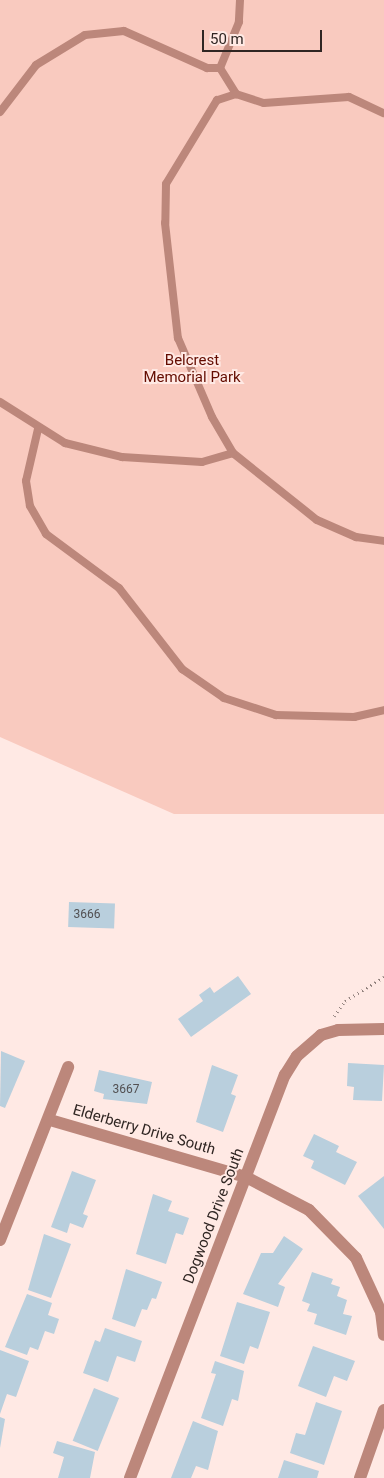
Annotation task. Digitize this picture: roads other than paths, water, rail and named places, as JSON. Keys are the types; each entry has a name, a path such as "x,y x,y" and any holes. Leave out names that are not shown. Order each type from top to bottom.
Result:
{"street":[{"name":"Dogwood Drive South","path":"130,1478 285,1075 297,1056 321,1035 338,1030 384,1029"},
{"path":"0,1240 50,1120 68,1068"},
{"name":"Elderberry Drive South","path":"50,1120 246,1177 278,1190 332,1231 369,1281 384,1335"},
{"path":"360,1478 384,1410"}],"lane":[{"path":"220,68 238,22 240,0"},
{"path":"0,112 36,65 84,35 124,31 207,68 220,68"},
{"path":"220,68 236,94"},
{"path":"384,113 349,97 264,103 236,94 217,100 183,151 166,184 165,223 178,338 212,417 233,453 317,520 356,537 384,540"},
{"path":"0,402 38,430 65,442 122,457 202,462 233,453"},
{"path":"38,430 26,481 30,506 46,534 119,588 182,669 224,698 276,715 354,716 384,710"}],"park label":[{"name":"Belcrest Memorial Park","path":"192,368"}]}
